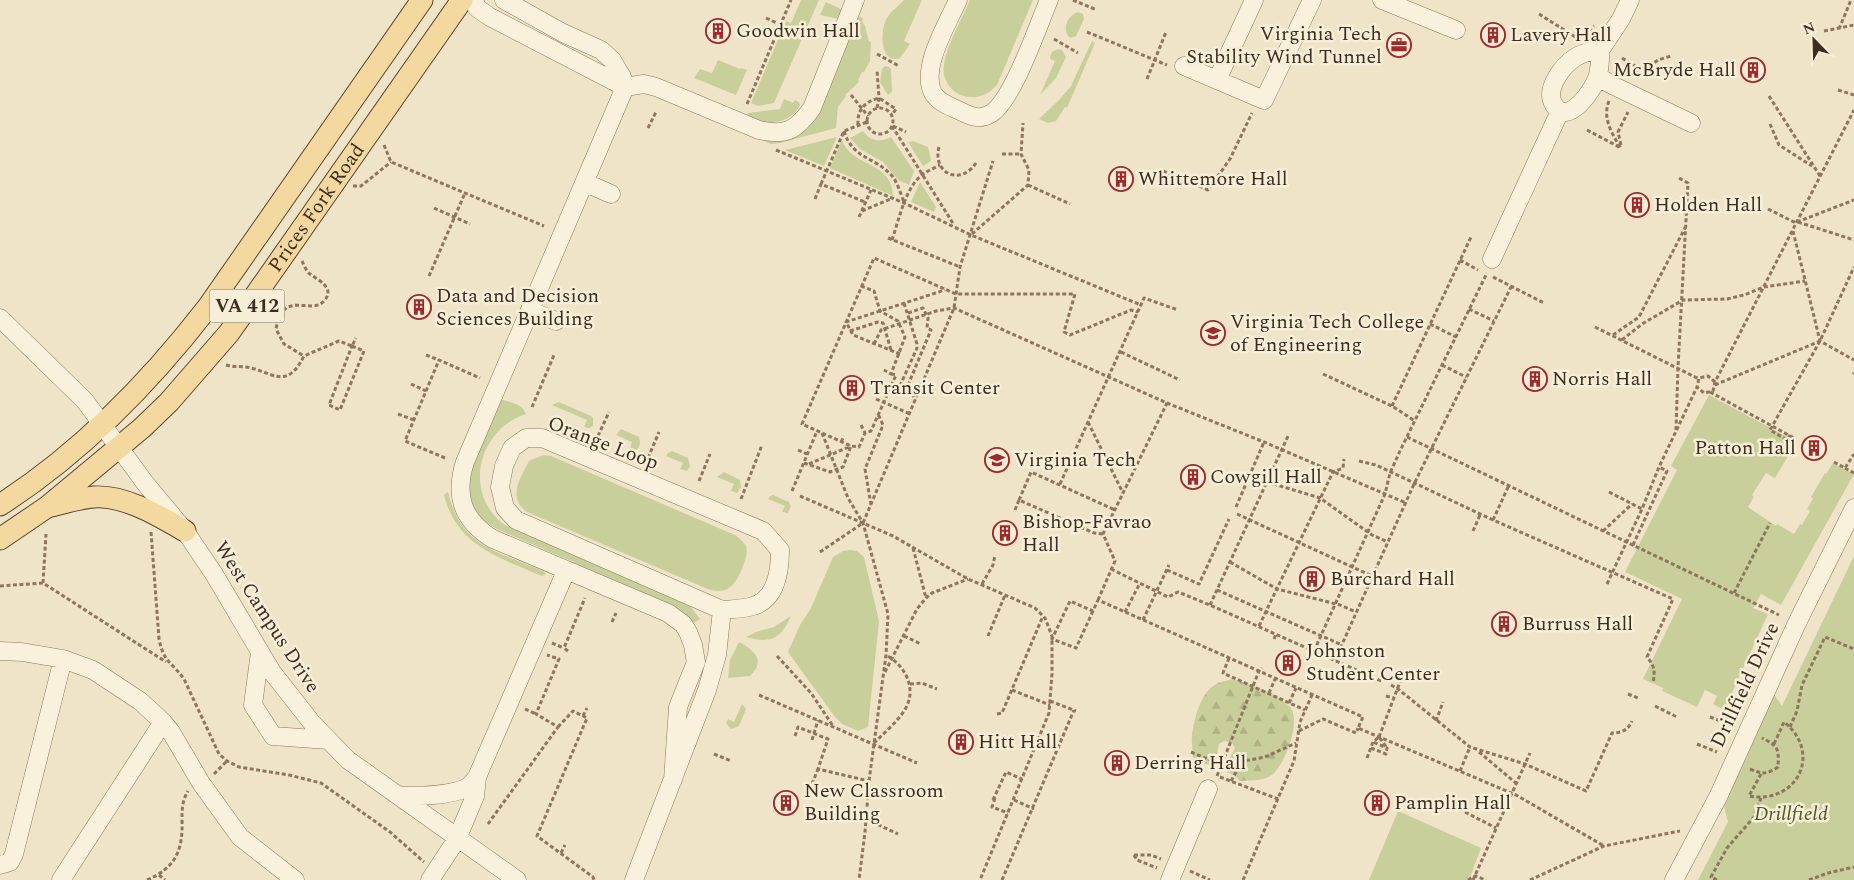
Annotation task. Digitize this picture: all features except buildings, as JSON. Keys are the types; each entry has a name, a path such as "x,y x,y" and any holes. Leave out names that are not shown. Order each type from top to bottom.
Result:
{"main road":[{"name":"Prices Fork Road","path":"0,505 46,471 101,424 163,362 208,307 422,0"},
{"name":"Prices Fork Road","path":"0,539 47,507 119,448 170,402 229,333 462,0"},
{"path":"47,507 96,497 111,499 128,502 185,530"}],"street":[{"path":"474,0 477,8 490,17 625,87 644,84 656,87 759,130 774,133 789,130 802,122 812,108 855,0"},
{"path":"504,0 562,33 600,50 612,60 622,77 625,87 586,183 465,462 460,492 468,515 480,530 493,539 668,613 682,624 688,632 694,645 696,662 678,708 673,780"},
{"path":"958,0 931,64 930,79 933,93 941,102 974,118 990,114 1005,99 1019,72 1049,0"},
{"path":"1218,80 1254,0"},
{"path":"1184,66 1264,100 1312,0"},
{"path":"1382,0 1456,30"},
{"path":"1601,48 1585,52 1566,64 1552,85 1551,97 1554,106 1566,112 1576,108 1591,90 1598,76 1601,48 1621,19 1630,0"},
{"path":"1598,76 1610,84 1691,123"},
{"path":"1486,264 1560,110"},
{"path":"586,183 611,194"},
{"path":"530,311 556,321"},
{"name":"West Campus Drive","path":"0,318 84,401 145,483 185,530 285,690 328,740 348,760 517,880"},
{"name":"Orange Loop","path":"526,438 542,438 762,532 780,550 780,568 770,595 755,606 722,610 516,520 505,508 500,487 504,466 512,448 526,438"},
{"name":"Drillfield Drive","path":"1674,880 1718,797 1804,607 1854,508"},
{"path":"430,880 457,839 475,796 478,777 566,571"},
{"path":"634,880 707,690 718,655 722,610"},
{"path":"0,651 22,652 63,659 93,670 140,701 163,722 178,743 201,783 240,837 296,880"},
{"path":"260,652 253,705 273,736 328,740"},
{"path":"0,865 10,862 14,854 63,659"},
{"path":"62,880 163,722"},
{"path":"399,796 445,793 466,788 478,777"},
{"path":"1165,875 1214,782"}],"path":[{"path":"747,104 791,0"},
{"path":"1073,0 1097,10"},
{"path":"1839,29 1851,0"},
{"path":"1540,14 1578,38"},
{"path":"766,18 780,25"},
{"path":"1824,31 1854,25"},
{"path":"1087,32 1155,60"},
{"path":"1147,79 1166,32"},
{"path":"1054,39 1078,53"},
{"path":"877,54 899,66"},
{"path":"1643,72 1658,60 1671,56"},
{"path":"1622,58 1643,72"},
{"path":"1627,74 1662,69"},
{"path":"877,108 882,108 892,115 893,120 889,131 878,134 873,132 867,122 868,116 877,108 878,70"},
{"path":"1838,90 1854,95"},
{"path":"851,95 868,116"},
{"path":"1622,148 1618,132 1636,96"},
{"path":"1769,96 1820,177"},
{"path":"858,125 858,116 861,108 869,100 878,98 896,110 892,115"},
{"path":"1610,99 1606,111 1611,132 1622,148"},
{"path":"1163,171 1208,190 1230,159 1255,108"},
{"path":"1697,387 1704,393 1713,391 1854,110"},
{"path":"648,128 656,112"},
{"path":"815,199 844,131 867,122"},
{"path":"971,235 1028,185 1029,170 1021,154 1023,123"},
{"path":"1770,124 1780,145 1814,168"},
{"path":"892,126 906,132"},
{"path":"892,126 955,227"},
{"path":"1587,130 1622,148"},
{"path":"844,131 848,144 856,152 878,163 894,178 904,203"},
{"path":"383,142 391,162 544,226"},
{"path":"939,147 937,159 948,173 961,175 968,173 976,163"},
{"path":"776,150 893,198 971,235 1141,305"},
{"path":"1002,154 1021,154"},
{"path":"820,552 864,523 954,308 960,267 993,161"},
{"path":"352,186 361,186 391,162"},
{"path":"892,240 904,203 916,181 923,174 940,165"},
{"path":"1676,430 1688,183 1677,178"},
{"path":"821,184 865,202"},
{"path":"1028,185 1070,204"},
{"path":"859,218 871,190"},
{"path":"429,276 465,193"},
{"path":"862,211 893,198"},
{"path":"1797,222 1854,200"},
{"path":"434,208 470,224"},
{"path":"1768,209 1797,222 1854,240"},
{"path":"1613,335 1639,316 1687,222"},
{"path":"1792,231 1820,341 1854,360"},
{"path":"1392,406 1471,237"},
{"path":"888,238 960,267"},
{"path":"884,370 896,376 871,431 865,433 859,447 841,442 802,424 874,258 956,294 1074,294 1064,332 1070,335 1131,310 1138,312"},
{"path":"301,259 308,272 325,285 326,297 318,305 290,306 283,310 277,320 276,329 284,344 291,350 304,356"},
{"path":"1315,657 1321,636 1384,494 1390,473 1469,309 1486,264 1460,260"},
{"path":"1772,426 1820,341 1854,268"},
{"path":"1493,277 1544,303"},
{"path":"1622,340 1642,324 1683,300 1728,300 1764,287 1805,281"},
{"path":"861,286 874,291 880,311 898,321 905,338 891,374"},
{"path":"1335,660 1414,484 1511,287"},
{"path":"846,322 946,289"},
{"path":"1060,484 1144,298 1178,310"},
{"path":"888,393 899,388 917,348 904,303"},
{"path":"908,313 923,308 928,318 927,328 930,330 908,385 915,400"},
{"path":"874,344 884,328 900,325 954,308 1167,404 1282,449 1406,503"},
{"path":"1469,309 1494,321"},
{"path":"846,322 853,335 900,354"},
{"path":"850,331 878,322 883,323 892,351"},
{"path":"1430,324 1456,337"},
{"path":"1595,326 1699,379"},
{"path":"226,364 246,367 276,377 292,372 300,364 304,356 339,341 352,346 364,351 361,365 340,410 329,405 352,346 356,338"},
{"path":"1715,384 1820,341"},
{"path":"917,348 922,349"},
{"path":"1121,352 1180,380"},
{"path":"426,355 480,378"},
{"path":"532,408 554,356"},
{"path":"440,360 405,441 445,458"},
{"path":"1442,365 1466,377"},
{"path":"1323,374 1392,406 1415,421"},
{"path":"1607,584 1699,379 1708,376 1715,384"},
{"path":"411,384 426,391"},
{"path":"1710,392 1794,438"},
{"path":"876,400 910,414"},
{"path":"1103,534 1167,404"},
{"path":"598,436 609,412"},
{"path":"398,414 414,420"},
{"path":"871,505 865,469 883,425 878,414"},
{"path":"1088,422 1123,493"},
{"path":"861,425 865,433"},
{"path":"792,491 818,431"},
{"path":"648,458 659,432"},
{"path":"822,433 848,498 864,523 888,614 884,674 873,743 859,880"},
{"path":"1210,605 1289,434"},
{"path":"841,442 844,436"},
{"path":"1407,437 1779,615"},
{"path":"1236,507 1264,442"},
{"path":"741,499 762,445"},
{"path":"809,464 851,446"},
{"path":"804,463 830,472 836,470 843,467 851,446"},
{"path":"798,450 807,454"},
{"path":"699,481 710,454"},
{"path":"1845,468 1854,454"},
{"path":"1258,626 1333,472 1343,468 1344,459"},
{"path":"1359,462 1376,465 1480,515 1673,600 1647,657 1652,663 1655,672 1653,683"},
{"path":"1834,462 1854,473"},
{"path":"1633,545 1667,471 1658,467"},
{"path":"1015,510 1031,472 1115,510"},
{"path":"1267,482 1320,498 1368,532 1388,542"},
{"path":"1493,520 1509,486"},
{"path":"1609,492 1642,509"},
{"path":"800,496 864,523 913,547 968,578 1035,608 1043,616 1052,639 1052,674 1047,719 980,880"},
{"path":"1019,500 1094,533 1103,534"},
{"path":"1603,531 1632,504"},
{"path":"1237,514 1385,582"},
{"path":"1474,531 1480,515"},
{"path":"1167,570 1199,584 1230,520"},
{"path":"1734,593 1770,523"},
{"path":"44,582 46,534"},
{"path":"1052,639 1076,648 1115,561 1103,534"},
{"path":"913,547 926,598"},
{"path":"982,584 993,565 995,555"},
{"path":"1230,561 1276,589 1335,604 1356,612"},
{"path":"1143,620 1169,565"},
{"path":"1111,569 1157,592 1168,596 1178,592 1210,605 1381,681"},
{"path":"884,674 917,609 926,598 932,593 968,578"},
{"path":"0,586 44,582 168,663"},
{"path":"1125,612 1140,584"},
{"path":"1217,590 1342,645"},
{"path":"988,636 1005,595"},
{"path":"549,642 566,649 585,598"},
{"path":"1098,600 1363,717 1356,733 1323,719 1298,732"},
{"path":"1052,639 1070,601 1093,611"},
{"path":"612,622 616,613"},
{"path":"997,714 1002,713 1043,616"},
{"path":"1274,639 1276,634"},
{"path":"904,636 921,644"},
{"path":"1790,727 1797,711 1802,685 1825,637 1854,649"},
{"path":"536,714 558,659 544,653"},
{"path":"873,743 904,712 908,703 910,684 904,671 893,658 886,655"},
{"path":"777,656 812,693 834,726"},
{"path":"1229,658 1223,673 1305,710"},
{"path":"1260,670 1214,782 1231,781 1278,799"},
{"path":"1268,694 1276,679"},
{"path":"1367,758 1374,742 1379,737 1400,682"},
{"path":"910,684 922,683 938,689"},
{"path":"1391,685 1398,688 1470,748 1525,764 1586,791 1612,733 1621,733 1629,728 1632,721"},
{"path":"1289,702 1296,688"},
{"path":"1002,880 1075,711 1012,690"},
{"path":"1628,694 1638,698"},
{"path":"759,695 917,763"},
{"path":"1243,880 1294,760 1300,722 1312,695"},
{"path":"1386,696 1394,698"},
{"path":"1436,721 1443,702"},
{"path":"1655,706 1677,717"},
{"path":"522,708 558,727"},
{"path":"583,716 587,708"},
{"path":"488,824 558,727 573,711 587,718 537,836 594,880"},
{"path":"1710,717 1729,724"},
{"path":"812,740 818,720"},
{"path":"1762,774 1749,796 1772,797 1782,793 1798,778 1803,759 1802,749 1796,734 1784,722 1774,744"},
{"path":"795,736 798,727 828,739 812,784"},
{"path":"1358,728 1512,793 1604,846"},
{"path":"1371,748 1386,754 1387,748 1379,737"},
{"path":"1749,769 1762,774 1778,766 1778,751 1774,744 1764,739"},
{"path":"1374,742 1387,748"},
{"path":"1231,781 1244,761 1265,757 1297,743"},
{"path":"1697,744 1717,752"},
{"path":"1460,771 1470,748"},
{"path":"818,751 823,753"},
{"path":"1478,751 1517,784"},
{"path":"1191,752 1222,764"},
{"path":"1474,878 1530,753"},
{"path":"714,754 731,761"},
{"path":"210,778 227,761"},
{"path":"818,770 869,781"},
{"path":"1008,813 992,808 994,799 1006,772 1022,779"},
{"path":"147,880 159,875 174,862 177,856 181,842 183,800 187,792 192,788"},
{"path":"1717,880 1711,877 1727,848 1754,817 1761,798"},
{"path":"1014,800 1034,809"},
{"path":"1464,812 1496,828"},
{"path":"866,819 898,834"},
{"path":"1530,880 1604,846 1681,831"},
{"path":"561,853 565,845"},
{"path":"1151,855 1134,855 1137,860 1165,875"},
{"path":"1809,880 1854,867"},
{"path":"159,875 164,880"},
{"path":"1468,880 1474,878 1486,880"}],"green space":[{"path":"801,0 819,0 774,103 758,106 751,103 786,21 791,23"},
{"path":"904,0 922,0 904,41 910,44 900,58 893,59 885,51 882,37 883,30 889,15"},
{"path":"970,0 1033,0 997,85 978,97 964,96 954,91 947,82 944,71 945,58"},
{"path":"826,2 843,10 839,19 820,15"},
{"path":"1078,12 1083,14 1084,19 1076,36 1070,38 1066,31 1066,23 1071,16"},
{"path":"858,16 863,18 862,21 871,42 870,61 864,72 862,72 858,80 859,82 845,95 838,107 836,128 780,143 771,144 760,139 792,135 853,27 855,28"},
{"path":"1092,41 1095,43 1067,108 1065,107 1056,121 1048,123 1039,119 1071,86"},
{"path":"1062,50 1066,57 1056,78 1040,95 1055,61 1050,59 1051,55 1053,51"},
{"path":"718,60 747,70 736,95 694,78 700,69 712,73"},
{"path":"885,66 891,69 892,92 888,95 880,82 882,69"},
{"path":"784,99 793,103 795,100 800,105 794,114 784,120 767,123 746,116 748,113 780,109"},
{"path":"863,131 869,137 876,140 891,137 914,171 909,185 898,180 883,162 860,149 850,138"},
{"path":"837,137 824,166 785,150"},
{"path":"842,140 847,149 854,155 886,176 891,185 893,196 830,168"},
{"path":"913,141 928,147 931,161 923,166 908,142"},
{"path":"920,182 936,207 934,212 911,202"},
{"path":"1709,395 1793,440 1787,451 1790,453 1775,478 1766,473 1752,495 1754,497 1748,507 1776,526 1777,524 1794,534 1810,511 1807,509 1813,499 1811,497 1833,463 1854,474 1781,605 1761,594 1753,608 1768,614 1724,710 1713,704 1717,696 1705,690 1697,707 1662,691 1663,688 1643,679 1682,599 1625,572 1677,470 1671,466"},
{"path":"500,399 519,406 526,414 510,422 496,433 487,448 481,464 480,481 483,497 492,512 505,525 678,598 691,607 700,619 692,624 578,568 573,562 497,529 482,520 474,509 468,490 470,470"},
{"path":"559,402 591,416 593,418 593,426 589,428 584,427 587,420 552,405"},
{"path":"621,429 639,437 640,445 635,451 630,449 632,442 616,435"},
{"path":"672,451 688,458 690,466 687,471 680,469 683,463 666,456"},
{"path":"543,455 551,456 735,535 746,546 747,552 737,580 730,587 722,591 710,590 527,512 518,501 517,488 529,461"},
{"path":"724,472 740,480 741,487 737,493 731,491 734,484 717,477"},
{"path":"448,492 454,510 462,525 472,536 496,552 543,571 546,574 542,576 510,563 481,548 469,538 450,512 444,495"},
{"path":"773,495 789,502 791,506 788,513 782,512 785,506 768,499"},
{"path":"843,551 857,551 864,557 879,621 868,727 858,731 842,724 835,717 788,652 800,625 811,608 833,557"},
{"name":"Drillfield","path":"1854,556 1854,880 1698,880 1728,822 1724,807 1774,694 1782,706"},
{"path":"791,616 783,630 774,638 762,640 746,637 774,627"},
{"path":"739,642 754,652 758,661 757,665 750,676 728,678 730,660"},
{"path":"1232,679 1278,697 1290,707 1293,713 1293,731 1287,752 1278,769 1269,777 1240,781 1227,772 1227,763 1235,748 1232,742 1224,741 1219,744 1217,753 1210,765 1200,763 1193,757 1193,731 1204,696 1213,686"},
{"path":"742,704 746,709 739,726 731,729 726,723 728,719 734,722"},
{"path":"1398,811 1481,848 1469,880 1369,880"}],"place":[{"name":"Goodwin Hall","path":"718,31"},
{"name":"Lavery Hall","path":"1493,35"},
{"name":"Virginia Tech Stability Wind Tunnel","path":"1399,45"},
{"name":"McBryde Hall","path":"1753,70"},
{"name":"Whittemore Hall","path":"1121,179"},
{"name":"Holden Hall","path":"1637,205"},
{"name":"Data and Decision Sciences Building","path":"419,307"},
{"name":"Virginia Tech College of Engineering","path":"1213,333"},
{"name":"Norris Hall","path":"1535,379"},
{"name":"Transit Center","path":"852,388"},
{"name":"Patton Hall","path":"1814,448"},
{"name":"Virginia Tech","path":"997,460"},
{"name":"Cowgill Hall","path":"1193,477"},
{"name":"Bishop-Favrao Hall","path":"1005,533"},
{"name":"Burchard Hall","path":"1312,579"},
{"name":"Burruss Hall","path":"1504,624"},
{"name":"Johnston Student Center","path":"1288,663"},
{"name":"Hitt Hall","path":"961,742"},
{"name":"Derring Hall","path":"1117,763"},
{"name":"New Classroom Building","path":"786,803"},
{"name":"Pamplin Hall","path":"1377,803"}]}
